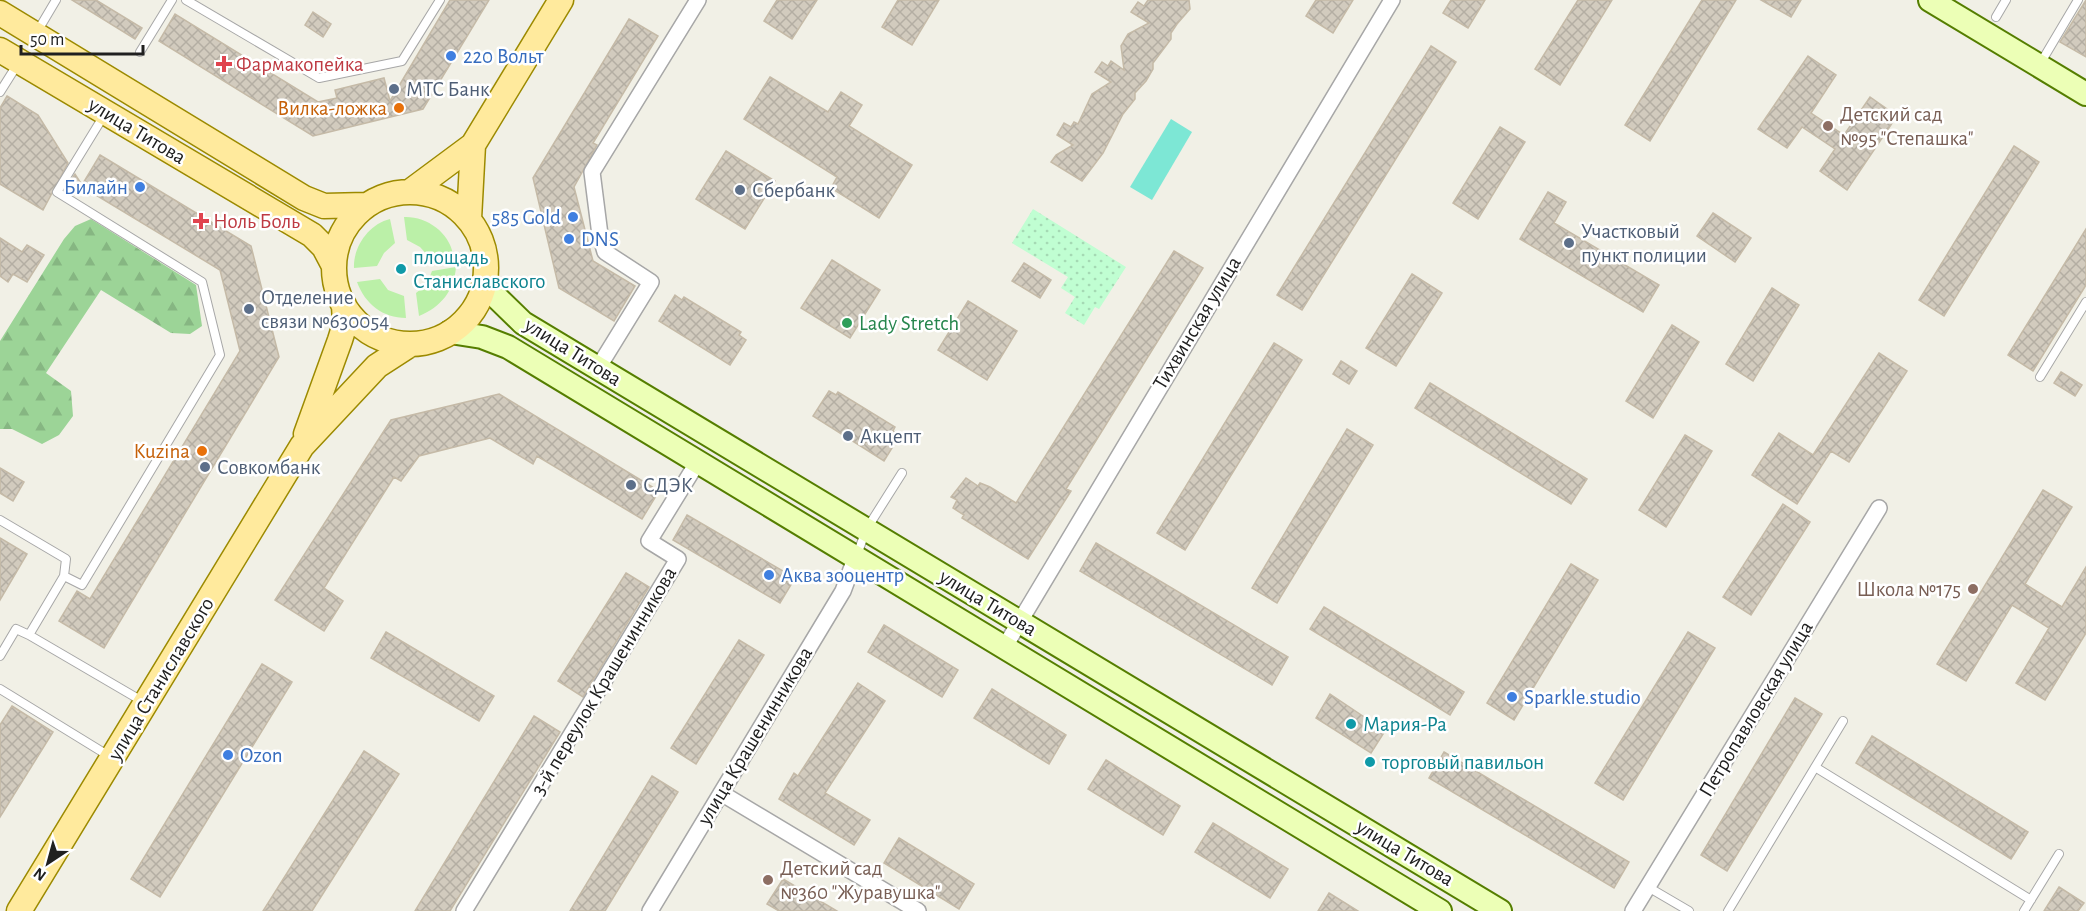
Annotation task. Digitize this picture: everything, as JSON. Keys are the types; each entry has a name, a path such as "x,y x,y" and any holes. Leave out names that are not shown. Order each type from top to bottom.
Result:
{"main road":[{"path":"411,191 473,145 561,0"},
{"path":"1930,0 2086,94"},
{"name":"улица Титова","path":"0,13 287,188 324,206 366,205"},
{"name":"улица Титова","path":"9,56 312,235 324,247 334,266"},
{"path":"469,219 473,145"},
{"path":"302,446 345,324 344,305 334,266 341,235 366,205 388,195 411,191 443,199 469,219 482,241 487,263 484,285 462,324 433,340 411,344 392,342 373,333 354,319 344,305"},
{"name":"улица Титова","path":"484,285 523,322 1019,622 1268,769 1500,911"},
{"name":"улица Титова","path":"450,332 482,337 508,347 1440,911"},
{"path":"302,446 377,366 411,344"},
{"name":"улица Станиславского","path":"18,911 302,446"}],"street":[{"path":"598,368 651,282 605,252 600,235 592,172 698,0"},
{"name":"Тихвинская улица","path":"1004,648 1392,0"},
{"name":"3-й переулок Крашенинникова","path":"464,911 678,559 649,542 697,463"},
{"name":"Петропавловская улица","path":"1634,911 1879,508"},
{"name":"улица Крашенинникова","path":"650,911 843,591 855,559"},
{"path":"721,793 918,911"}],"lane":[{"path":"35,34 56,0"},
{"path":"140,52 172,0"},
{"path":"186,0 319,78 402,61 440,0"},
{"path":"1996,17 2006,0"},
{"path":"2039,66 2078,0"},
{"path":"0,92 9,56"},
{"path":"64,576 82,585 220,355 202,282 57,192 106,113"},
{"path":"2040,377 2086,302"},
{"path":"855,559 866,530 902,473"},
{"path":"0,520 66,559 64,576 29,635"},
{"path":"0,656 15,629 146,703"},
{"path":"1,691 112,758"},
{"path":"1728,911 1843,721"},
{"path":"1815,767 2031,900"},
{"path":"2025,911 2059,854"},
{"path":"1648,887 1689,911"}],"green space":[{"path":"1033,209 1126,267 1099,309 1095,307 1084,325 1065,313 1075,297 1061,288 1068,277 1012,243"},
{"path":"404,217 428,222 442,232 453,254 430,258 420,247 407,240"},
{"path":"91,219 196,285 202,326 190,334 171,333 101,290 46,373 71,391 73,416 59,435 42,444 12,429 0,429 0,341 64,239 75,226"},
{"path":"390,219 395,243 384,253 377,266 354,268 356,252 364,237 375,226"},
{"path":"456,267 455,276 445,297 434,308 419,316 416,293 427,284 432,271"},
{"path":"380,279 388,290 404,296 406,318 390,315 376,308 365,297 357,282"}],"shaded area":[{"path":"1171,119 1192,132 1152,200 1130,187"}],"building":[{"path":"72,0 96,0 142,28 135,39"},
{"path":"450,0 489,0 423,109 313,136 159,41 175,14 318,102 337,98 335,90 384,78 390,101"},
{"path":"777,0 817,0 792,39 764,21"},
{"path":"898,0 939,0 912,45 882,27"},
{"path":"1148,0 1189,0 1190,9 1171,33 1171,39 1153,63 1153,69 1146,81 1135,93 1135,99 1123,114 1103,153 1082,181 1051,162 1056,155 1073,145 1057,135 1064,123 1071,127 1074,122 1078,124 1092,94 1111,82 1095,72 1102,62 1108,66 1111,61 1124,70 1121,46 1128,34 1149,23 1131,12 1138,2 1144,6"},
{"path":"1316,0 1353,0 1333,33 1306,16"},
{"path":"1451,0 1485,0 1468,28 1443,13"},
{"path":"1578,0 1612,0 1560,85 1535,69"},
{"path":"1702,0 1736,0 1650,141 1625,125"},
{"path":"1761,0 1801,0 1791,17"},
{"path":"2086,0 2086,57 2060,42"},
{"path":"313,12 331,24 323,37 305,25"},
{"path":"629,19 658,36 593,143 597,145 574,187 593,261 635,286 614,321 559,288 533,178"},
{"path":"1431,46 1456,62 1302,310 1277,295"},
{"path":"1808,56 1836,75 1811,113 1844,135 1870,97 1897,116 1847,190 1820,171 1835,149 1802,127 1787,148 1758,129"},
{"path":"770,77 828,112 841,92 862,105 849,126 912,165 879,218 831,188 837,177 744,119"},
{"path":"7,96 38,115 68,163 43,210 0,184 0,108"},
{"path":"1500,127 1525,142 1478,219 1453,203"},
{"path":"2014,146 2039,162 1944,316 1919,300"},
{"path":"726,151 775,181 745,229 696,199"},
{"path":"100,155 251,246 279,357 104,648 59,621 77,591 90,599 240,351 220,270 71,180 75,174 82,185"},
{"path":"1548,192 1566,202 1554,223 1659,285 1643,312 1520,239"},
{"path":"1713,213 1751,238 1735,262 1697,236"},
{"path":"2086,229 2086,285 2033,371 2008,355"},
{"path":"0,238 22,252 27,245 44,255 27,282 13,274 8,282 0,276"},
{"path":"1174,251 1203,268 1066,489 1071,491 1028,559 962,518 964,515 953,508 957,500 951,497 966,478 978,486 980,483 990,487 1016,503"},
{"path":"832,260 880,290 850,338 801,308"},
{"path":"1024,263 1051,280 1040,298 1012,281"},
{"path":"1412,274 1442,293 1396,366 1366,348"},
{"path":"1772,288 1799,305 1753,381 1726,364"},
{"path":"675,295 682,300 684,297 741,332 739,335 746,340 730,365 659,321"},
{"path":"968,301 1017,331 987,380 938,350"},
{"path":"1672,325 1699,342 1653,418 1626,401"},
{"path":"1274,343 1302,360 1185,550 1157,533"},
{"path":"1879,353 1907,371 1849,462 1831,451 1797,504 1752,475 1779,433 1813,455"},
{"path":"1341,361 1357,371 1349,384 1333,374"},
{"path":"2061,372 2082,385 2075,396 2054,383"},
{"path":"1430,383 1587,479 1571,504 1415,408"},
{"path":"829,391 836,395 838,392 895,427 893,431 900,435 884,461 813,416"},
{"path":"499,394 659,491 642,519 537,456 533,464 490,438 419,456 401,481 394,477 324,588 343,601 324,631 275,600 391,420"},
{"path":"1347,429 1373,445 1277,603 1252,588"},
{"path":"1685,435 1712,451 1666,527 1639,510"},
{"path":"0,468 24,482 13,501 0,493"},
{"path":"2043,490 2072,507 2025,584 2062,607 2086,567 2086,633 2045,700 2016,683 2049,628 2012,605 1966,681 1937,664"},
{"path":"1783,504 1810,522 1751,615 1723,597"},
{"path":"687,515 795,578 780,603 673,540"},
{"path":"0,538 27,554 0,600"},
{"path":"1096,543 1288,657 1272,685 1080,571"},
{"path":"1571,564 1598,580 1514,720 1487,703"},
{"path":"626,573 649,587 583,697 558,681"},
{"path":"1324,607 1464,692 1450,715 1310,629"},
{"path":"884,625 958,670 942,697 868,652"},
{"path":"386,632 494,696 479,721 371,658"},
{"path":"1688,632 1715,648 1623,800 1595,783"},
{"path":"739,640 764,655 696,764 671,748"},
{"path":"262,664 292,682 160,897 131,879"},
{"path":"858,683 885,701 825,793 870,820 854,845 779,799 794,773 798,776"},
{"path":"992,689 1066,735 1049,764 974,718"},
{"name":"Мария-Ра","path":"1330,694 1385,731 1371,753 1316,718"},
{"path":"1795,698 1822,714 1727,871 1701,855"},
{"path":"12,706 53,732 0,817 0,725"},
{"path":"534,716 560,732 450,911 415,911"},
{"path":"1872,736 2028,832 2011,859 1856,763"},
{"path":"364,751 399,774 312,911 263,911"},
{"path":"1444,752 1629,862 1614,888 1429,778"},
{"path":"1106,760 1180,806 1163,835 1088,789"},
{"path":"652,776 678,792 605,911 570,911"},
{"path":"1213,823 1288,869 1270,898 1195,852"},
{"path":"899,838 974,884 959,909 884,863"},
{"path":"783,879 837,911 779,911 767,904"},
{"path":"2059,887 2084,903 2078,911 2044,911"},
{"path":"1329,893 1358,911 1318,911"}],"place":[{"name":"220 Вольт","path":"451,56"},
{"name":"Фармакопейка","path":"224,64"},
{"name":"МТС Банк","path":"394,89"},
{"name":"Вилка-ложка","path":"399,108"},
{"name":"Детский сад №95 \"Степашка\"","path":"1828,126"},
{"name":"Билайн","path":"140,187"},
{"name":"Сбербанк","path":"740,190"},
{"name":"585 Gold","path":"573,217"},
{"name":"Ноль Боль","path":"201,221"},
{"name":"DNS","path":"569,239"},
{"name":"Участковый пункт полиции","path":"1569,243"},
{"name":"площадь Станиславского","path":"401,269"},
{"name":"Отделение связи №630054","path":"249,309"},
{"name":"Lady Stretch","path":"847,323"},
{"name":"Акцепт","path":"848,436"},
{"name":"Kuzina","path":"202,451"},
{"name":"Совкомбанк","path":"205,467"},
{"name":"СДЭК","path":"631,485"},
{"name":"Аква зооцентр","path":"769,575"},
{"name":"Школа №175","path":"1973,589"},
{"name":"Sparkle.studio","path":"1512,697"},
{"name":"Мария-Ра","path":"1351,724"},
{"name":"Ozon","path":"228,755"},
{"name":"торговый павильон","path":"1370,762"},
{"name":"Детский сад №360 \"Журавушка\"","path":"768,880"}]}
